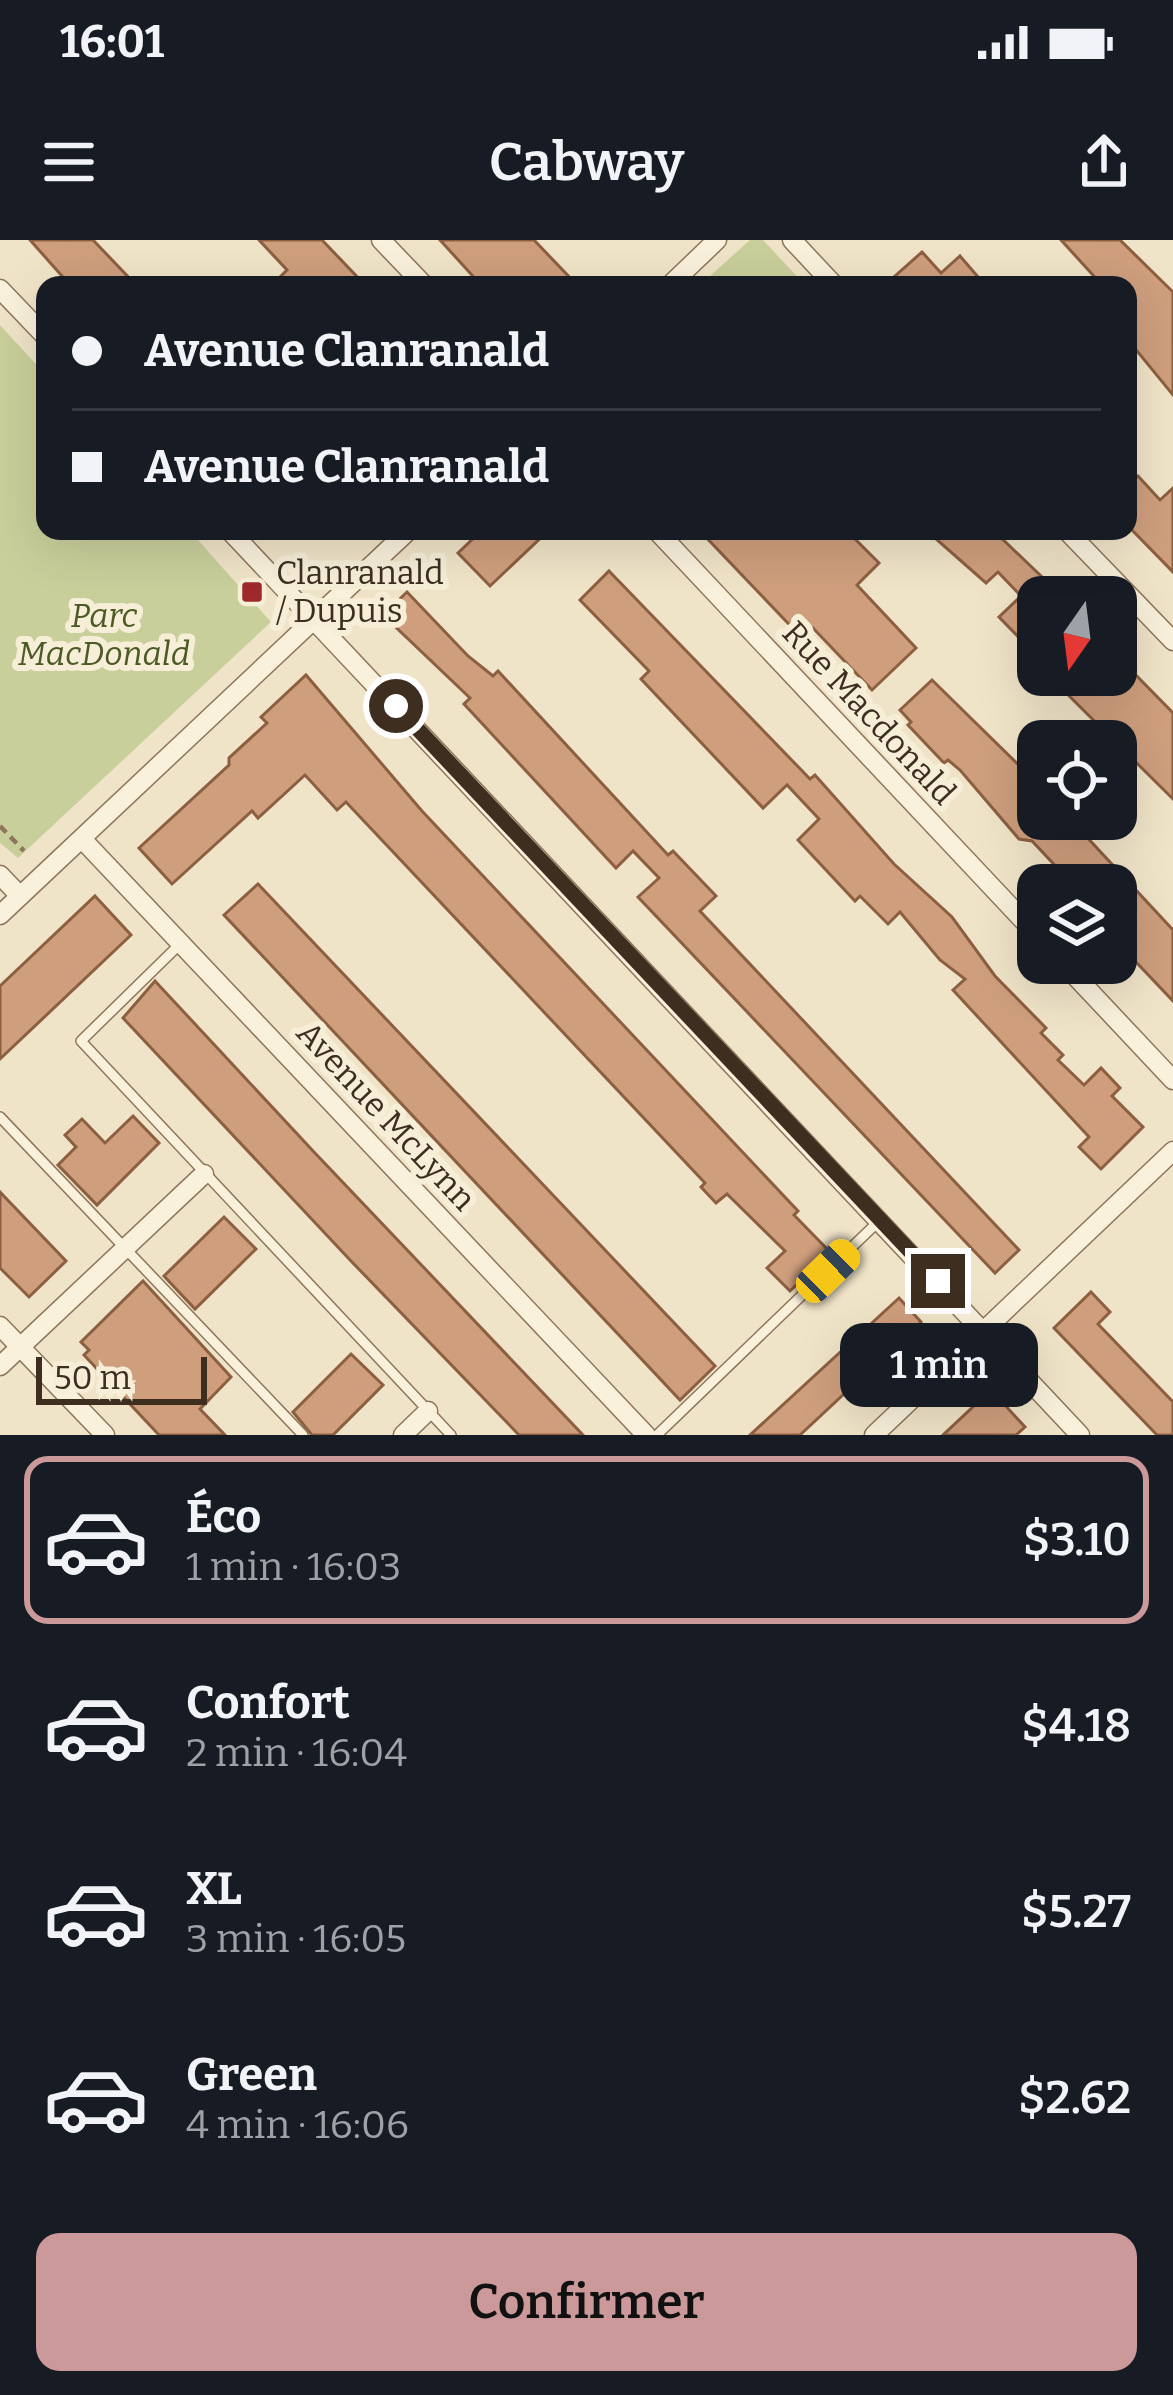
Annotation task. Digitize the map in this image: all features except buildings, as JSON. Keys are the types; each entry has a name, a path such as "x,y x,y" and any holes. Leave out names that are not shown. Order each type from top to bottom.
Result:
{"street":[{"path":"381,240 415,276"},
{"path":"679,276 717,240"},
{"path":"792,240 826,276"},
{"path":"0,290 36,327"},
{"path":"238,540 1080,1435"},
{"path":"0,915 398,540"},
{"name":"Rue Macdonald","path":"665,540 1017,914"},
{"path":"1076,540 1173,641"},
{"name":"Avenue McLynn","path":"82,839 646,1435"},
{"path":"0,875 20,896"},
{"path":"1083,984 1173,1080"},
{"path":"874,1435 1173,1150"},
{"path":"0,1366 204,1174"},
{"path":"0,1326 105,1435"},
{"path":"403,1435 428,1411"}],"lane":[{"path":"181,943 81,1041 451,1435"},
{"path":"0,1118 303,1435"},
{"path":"657,1435 880,1220"}],"path":[{"path":"0,826 24,851"}],"green space":[{"path":"750,240 763,240 797,276 710,276"},
{"name":"Parc MacDonald","path":"0,325 36,364 36,540 198,540 271,622 18,858 0,843"}],"place":[{"name":"Clanranald / Dupuis","path":"252,592"}],"route":[{"path":"396,706 938,1281"}]}
